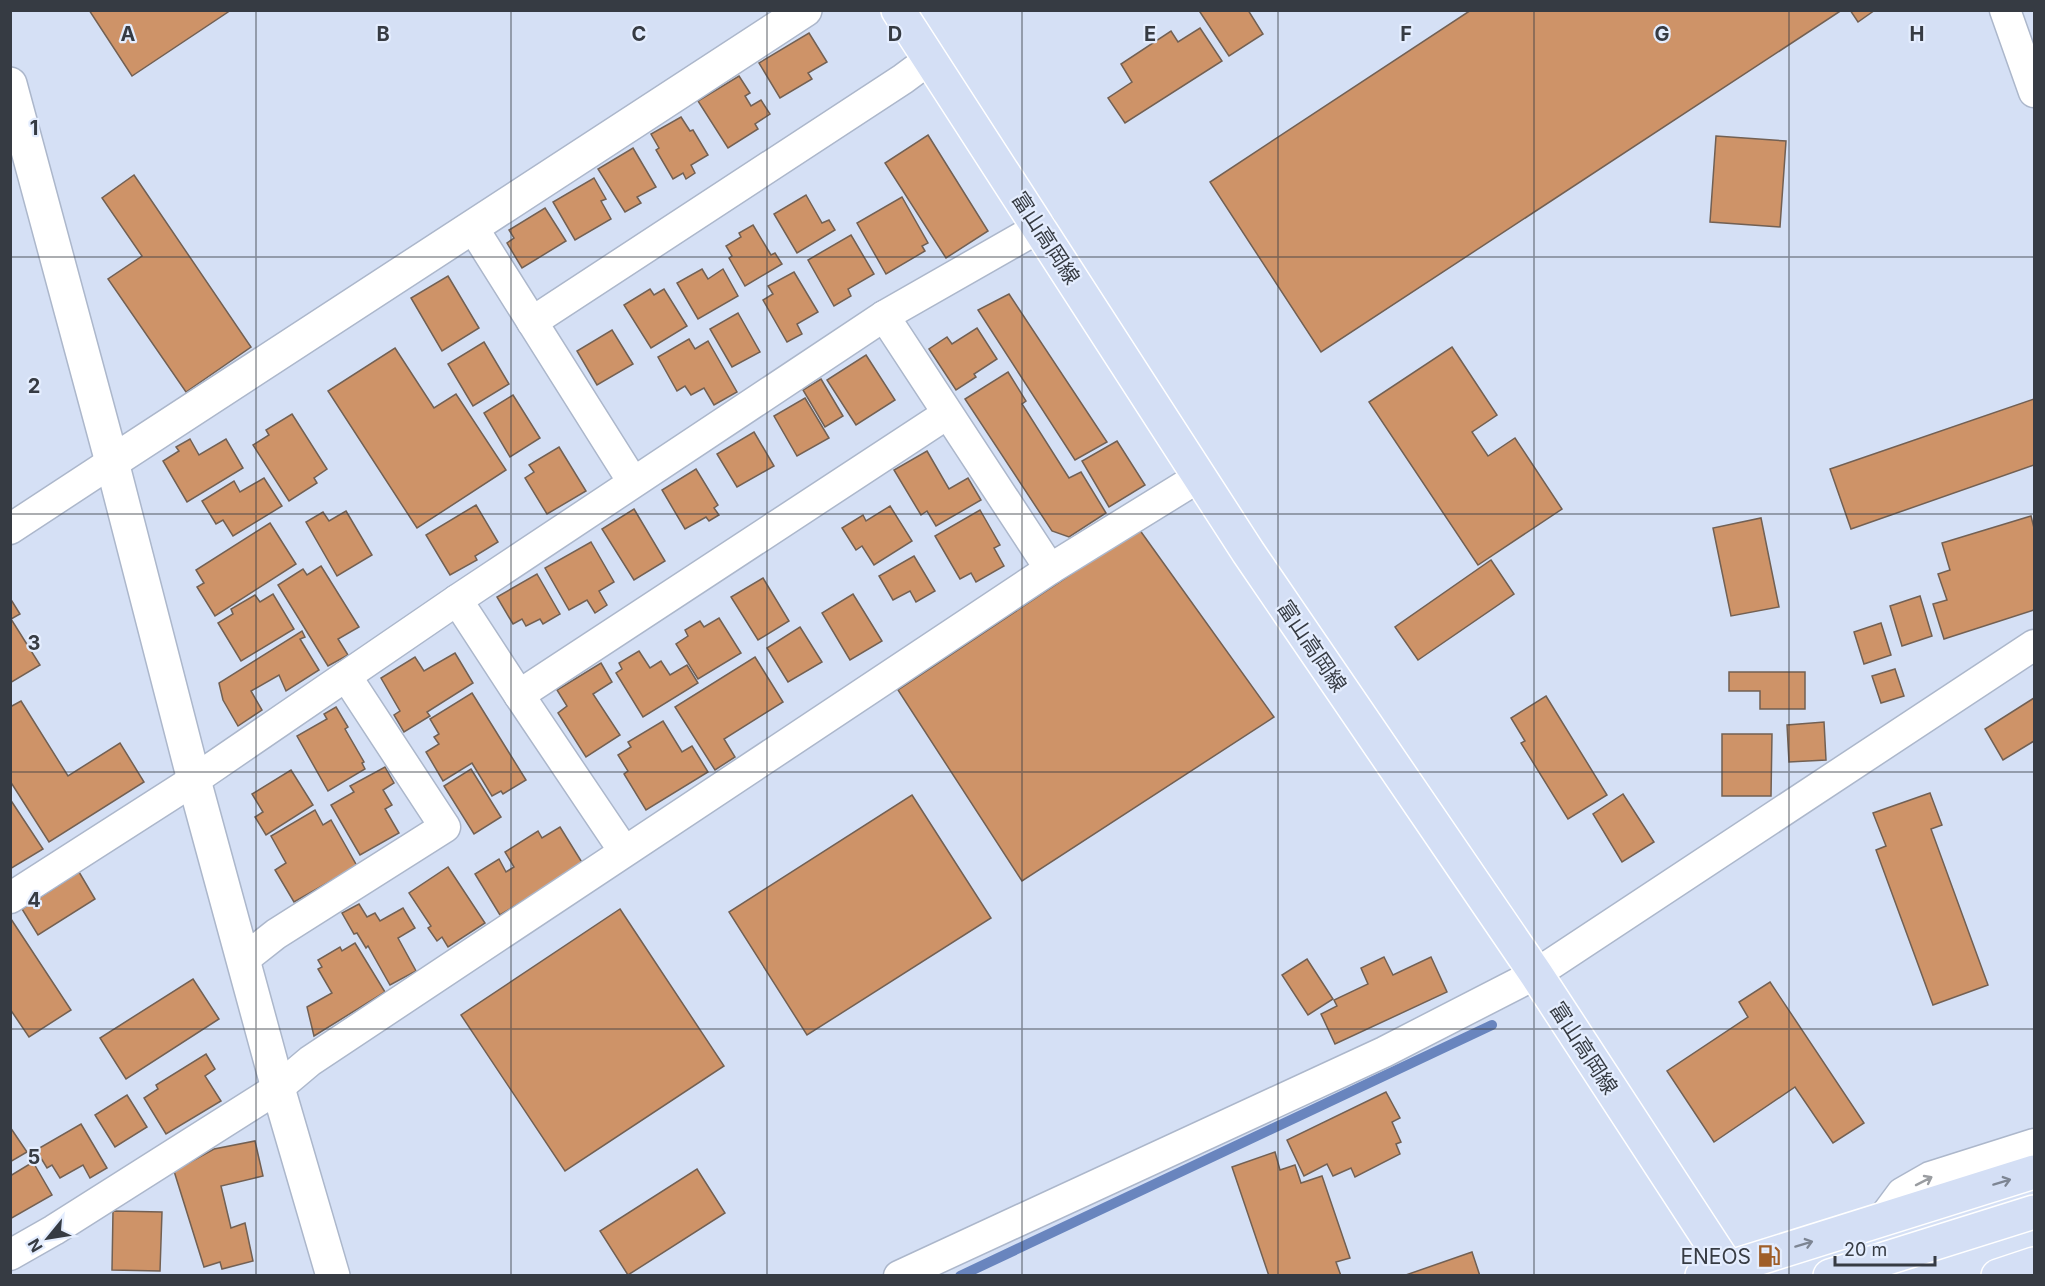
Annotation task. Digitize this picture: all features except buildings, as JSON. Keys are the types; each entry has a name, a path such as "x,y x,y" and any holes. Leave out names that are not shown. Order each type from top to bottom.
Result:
{"main road":[{"name":"富山高岡線","path":"898,10 1248,552 1536,974 1721,1273"},
{"path":"1721,1273 2034,1172"},
{"path":"1830,1275 2034,1212"},
{"path":"1998,1275 2034,1264"}],"street":[{"path":"10,529 805,10"},
{"path":"2005,10 2034,92"},
{"path":"532,322 903,79 930,59"},
{"path":"10,84 19,159 112,462 194,780 278,1088 333,1275"},
{"path":"10,898 194,780 457,600 884,315 1040,227"},
{"path":"473,228 633,482"},
{"path":"884,315 1050,569"},
{"path":"519,695 947,414"},
{"path":"10,1255 54,1230 278,1088 310,1061 624,851 1050,569 1199,477"},
{"path":"457,600 624,851"},
{"path":"913,1272 1383,1052 1536,974 2034,645"},
{"path":"243,960 276,934 445,827 346,676"},
{"path":"1882,1220 1902,1193 1930,1177 2034,1144"}],"waterway":[{"path":"960,1276 1492,1025"}],"place":[{"name":"ENEOS","path":"1769,1256"}]}
